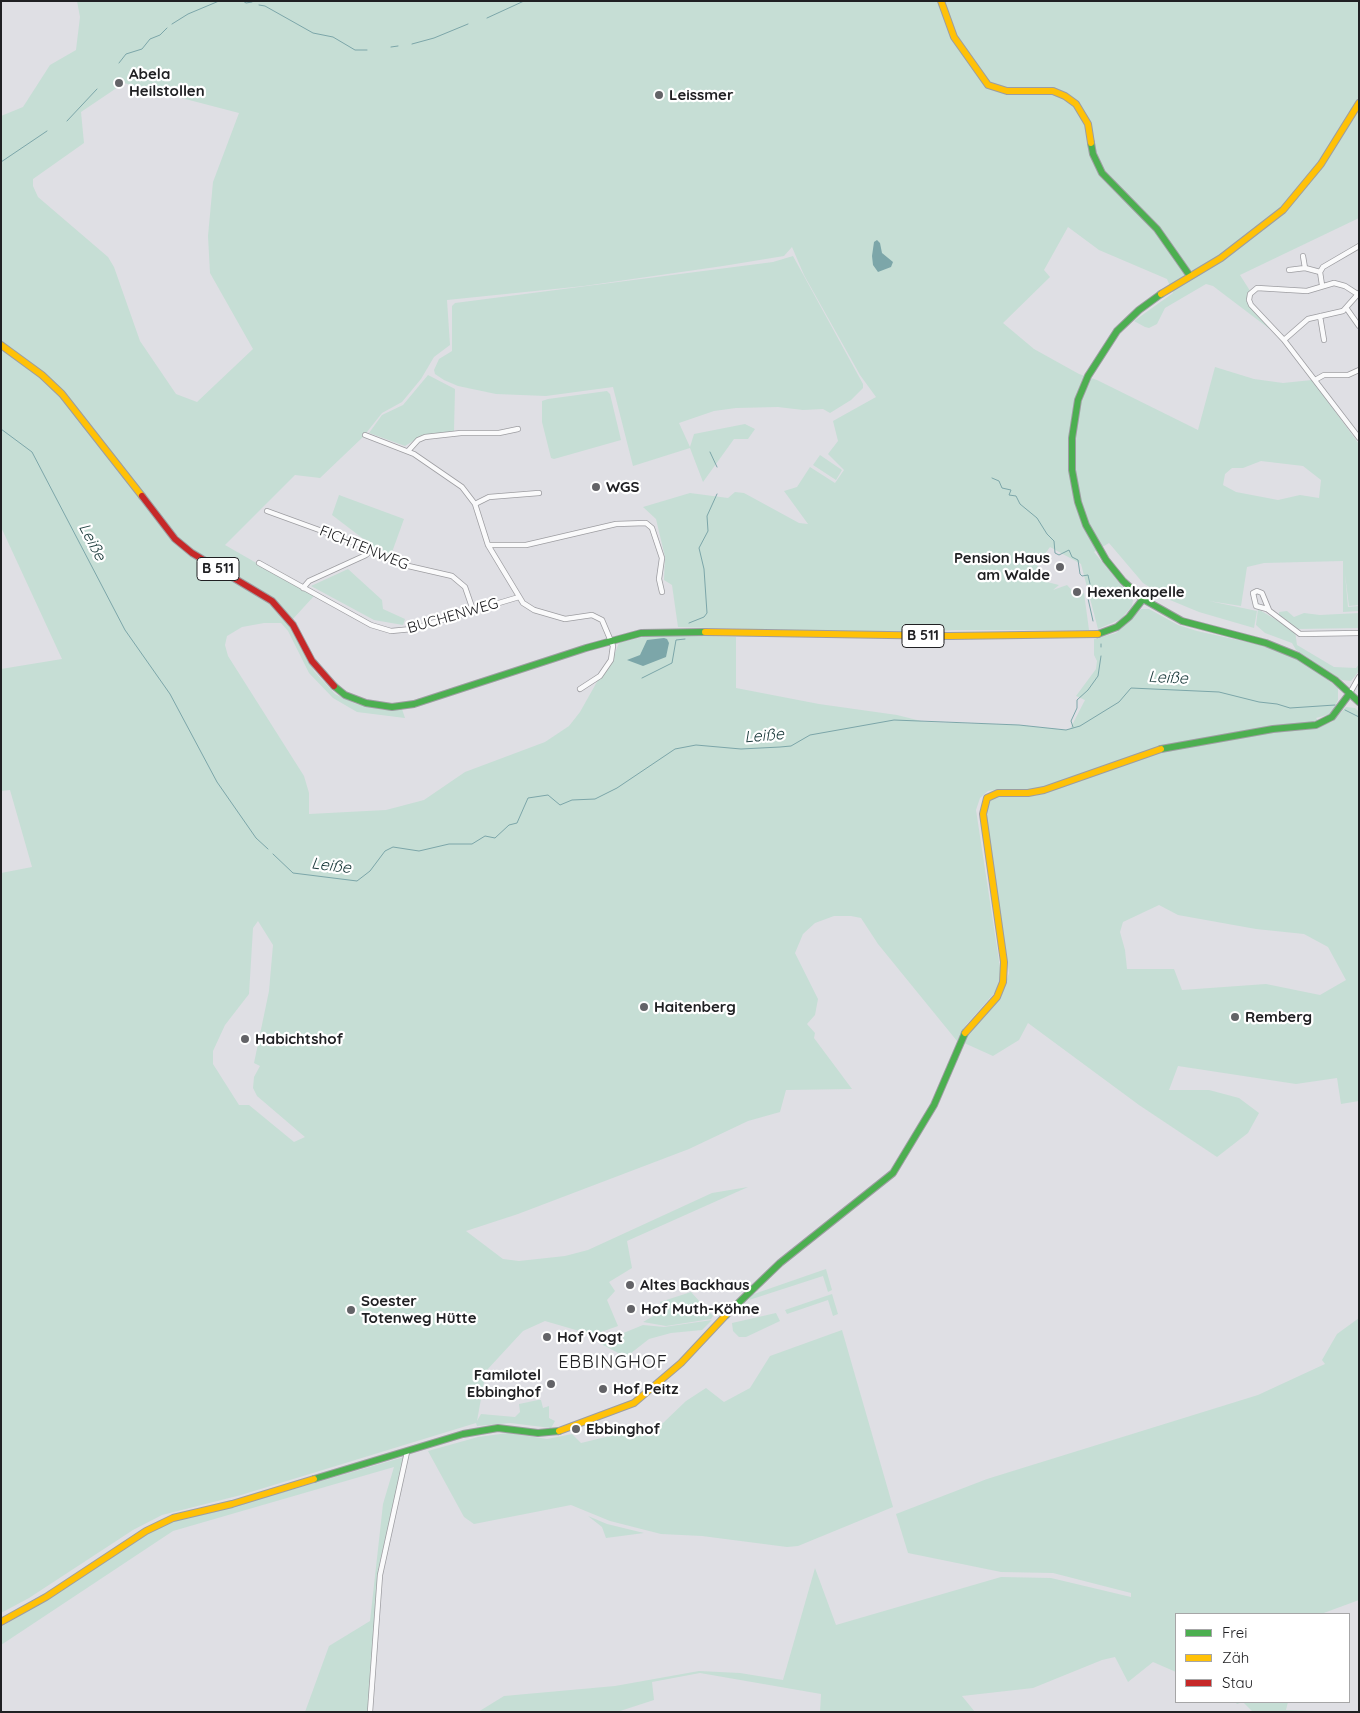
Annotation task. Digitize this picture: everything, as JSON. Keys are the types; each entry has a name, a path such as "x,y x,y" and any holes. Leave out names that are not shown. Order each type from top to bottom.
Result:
{"street":[{"path":"941,1 954,37 988,85 1007,91 1053,91 1068,97 1076,104 1088,124 1093,154 1102,173 1157,229 1190,276"},
{"path":"1359,103 1321,164 1283,210 1253,236 1139,310 1117,330 1099,354 1078,400 1073,424 1071,457 1078,502 1091,536 1114,571 1143,599 1182,621 1200,628 1266,643 1287,650 1320,669 1350,692 1359,702"},
{"path":"1322,285 1320,272 1325,265 1359,246"},
{"path":"1303,256 1305,268"},
{"path":"1289,270 1305,268 1320,272"},
{"path":"1284,340 1304,321 1336,314 1347,308 1358,294 1341,284 1322,285 1307,291 1259,288 1250,294 1251,305 1284,340 1359,438"},
{"path":"1347,308 1359,326"},
{"path":"1320,316 1324,340"},
{"name":"B 511","path":"1,345 42,375 62,394 176,539 196,556 255,590 277,606 293,625 319,672 333,687 351,698 386,707 409,705 611,640 641,633 666,631 920,636 1094,635 1108,631 1123,622 1143,599"},
{"path":"1315,380 1325,375 1348,375 1359,370"},
{"path":"408,451 416,441 425,437 461,433 499,433 518,429"},
{"path":"365,435 408,451 458,482 475,504 488,545 519,597"},
{"path":"475,504 489,497 539,493"},
{"name":"FICHTENWEG","path":"267,511 371,550 410,567 456,578 466,590 473,610"},
{"path":"488,545 522,545 616,524 637,522 648,524 654,532 662,558 659,580 662,592"},
{"path":"303,588 309,581 366,555 371,550"},
{"name":"BUCHENWEG","path":"259,563 371,625 391,631 412,629 519,597 523,603 534,610 562,618 597,616 603,622 611,640"},
{"path":"1269,610 1262,593 1257,591 1253,593 1256,606 1269,610 1300,634 1359,633"},
{"path":"580,689 593,682 606,669 613,653 611,640"},
{"path":"1,1622 46,1597 122,1546 167,1520 239,1502 452,1437 504,1428 538,1433 556,1432 634,1403 680,1364 730,1310 773,1269 898,1168 934,1105 966,1031 997,997 1002,987 1004,962 983,811 984,804 989,796 998,793 1028,794 1042,791 1149,752 1181,744 1273,729 1316,726 1332,717 1359,677"},
{"path":"370,1712 380,1575 407,1452"}],"green space":[{"path":"77,1 1359,1 1359,218 1240,275 1252,294 1250,307 1271,330 1213,286 1206,284 1165,308 1157,324 1149,328 1145,327 1134,321 1173,293 1167,279 1099,250 1068,227 1044,270 1050,277 1003,323 1034,349 1079,374 1097,380 1198,430 1215,367 1254,379 1283,383 1312,380 1359,444 1359,605 1349,606 1345,574 1348,607 1359,606 1359,611 1343,612 1343,561 1264,563 1247,567 1241,606 1209,601 1257,611 1254,628 1199,612 1170,600 1143,583 1109,543 1094,552 1133,600 1132,606 1121,619 1098,629 1081,564 1050,547 1037,565 1047,582 1059,585 1053,590 1067,585 1077,596 1084,593 1089,630 955,630 889,633 678,627 672,585 664,580 665,557 656,519 643,507 690,493 728,498 735,492 744,493 799,523 808,524 784,491 797,487 810,467 835,483 844,470 828,454 838,441 833,421 876,397 860,375 804,275 792,247 784,256 723,266 584,286 447,300 450,345 434,357 421,379 402,402 382,413 363,437 320,478 295,475 225,545 314,596 292,620 314,671 335,694 356,704 383,710 402,709 405,718 357,712 333,698 309,673 288,631 281,623 264,623 242,627 227,636 225,645 228,656 304,776 309,793 309,814 386,810 424,800 465,772 545,742 569,726 580,712 607,664 610,665 619,643 655,634 736,637 736,688 819,704 897,715 925,722 1019,725 1066,730 1070,729 1085,700 1076,696 1096,669 1097,661 1094,655 1094,639 1116,633 1141,609 1149,609 1178,625 1197,631 1265,646 1287,654 1312,668 1338,688 1338,700 1331,714 1316,718 1322,725 1332,722 1346,707 1355,708 1359,712 1359,1101 1341,1104 1337,1078 1296,1084 1178,1066 1169,1090 1209,1090 1239,1098 1259,1113 1248,1133 1217,1157 1139,1105 1028,1023 1019,1040 993,1056 962,1042 972,1024 1001,997 1009,973 984,813 989,798 997,795 1034,796 1050,791 1000,789 988,791 980,798 976,810 1001,974 996,991 966,1025 957,1041 878,944 861,918 834,916 815,923 803,934 795,953 818,999 815,1015 807,1024 815,1033 814,1038 852,1089 786,1090 780,1112 748,1121 689,1149 518,1214 466,1231 503,1259 519,1261 565,1256 588,1250 712,1193 748,1187 627,1241 632,1268 609,1282 615,1291 607,1300 618,1326 593,1335 545,1321 523,1331 486,1371 477,1421 481,1414 515,1417 520,1412 519,1404 541,1400 543,1408 549,1406 549,1418 555,1421 551,1428 510,1423 477,1426 476,1423 241,1495 162,1515 133,1530 29,1598 1,1613 1,873 32,867 10,790 1,791 1,669 62,659 1,527 1,116 23,107 50,65 76,50 80,17","holes":["124,83 239,113 213,182 208,236 210,273 253,349 197,402 176,394 140,341 114,267 108,257 38,197 33,186 33,179 84,143 81,112","1261,461 1303,466 1321,480 1319,498 1300,495 1278,500 1236,492 1223,485 1225,474 1232,468 1243,468","1159,905 1178,915 1256,929 1304,934 1328,947 1346,980 1320,995 1266,984 1182,990 1174,969 1127,969 1125,950 1120,932 1123,922","258,921 273,945 269,991 254,1063 260,1066 254,1077 253,1088 257,1096 305,1137 294,1142 249,1105 239,1105 213,1064 213,1051 225,1025 249,994 253,928"]},
{"path":"793,256 863,384 863,388 851,400 830,413 823,409 736,408 714,411 679,423 690,447 694,434 745,424 755,429 748,439 734,439 703,482 690,448 633,466 613,387 546,396 496,394 458,386 435,374 434,370 439,359 452,351 452,306 455,303 773,262"},
{"path":"428,375 455,389 454,431 421,436 405,446 369,433 382,415 403,405"},
{"path":"607,391 610,394 621,440 554,459 551,458 542,422 542,401"},
{"path":"820,455 842,470 836,480 813,465"},
{"path":"339,495 404,519 391,555 374,547 332,515"},
{"path":"348,569 382,600 383,609 405,619 403,625 374,620 311,586"},
{"path":"1258,609 1295,631 1297,645 1334,667 1356,668 1359,664 1359,671 1351,681 1342,680 1296,650 1292,643 1265,633 1256,625"},
{"path":"1287,611 1294,617 1304,613 1320,615 1359,613 1359,628 1297,629 1279,615 1279,612"},
{"path":"826,1269 832,1290 828,1292 823,1276 749,1300 751,1295"},
{"path":"691,1292 713,1316 711,1319 666,1326 643,1322 664,1310 660,1302"},
{"path":"832,1294 838,1314 833,1316 828,1300 787,1314 785,1310"},
{"path":"776,1313 780,1321 746,1337 739,1337 733,1331 732,1323"},
{"path":"1359,1318 1359,1600 1324,1613 1175,1613 1175,1672 1153,1662 1128,1682 1115,1657 1102,1660 1033,1688 962,1696 975,1712 820,1712 821,1694 700,1673 652,1682 654,1700 617,1712 478,1712 504,1696 615,1686 699,1671 740,1673 783,1680 815,1568 836,1625 1001,1577 1051,1578 1131,1597 1131,1593 1053,1573 1001,1572 908,1553 896,1514 987,1479 1258,1395 1325,1364 1322,1360 1337,1334"},
{"path":"712,1320 702,1330 671,1333 649,1339 626,1357 599,1343 643,1325 664,1327"},
{"path":"842,1330 893,1507 798,1546 787,1547 702,1536 661,1534 610,1521 571,1505 474,1524 464,1517 428,1451 478,1437 508,1433 547,1439 572,1434 581,1443 663,1423 686,1401 706,1388 724,1402 750,1388 770,1356"},
{"path":"404,1457 378,1570 368,1712 305,1712 329,1646 370,1621 383,1504 394,1467 173,1531 1,1645 1,1627 50,1598 147,1534 170,1522 218,1511"},
{"path":"588,1516 607,1524 644,1533 606,1538 602,1527"},
{"path":"1244,1703 1288,1703 1286,1710 1346,1712 1253,1712"}],"water":[{"path":"877,240 880,243 882,253 893,262 891,267 878,272 873,265 872,256 874,242"},
{"path":"664,638 669,643 666,657 643,666 627,660 640,655 647,640"}],"waterway":[{"path":"172,24 188,14 219,1"},
{"path":"243,1 246,3 252,2"},
{"path":"487,18 524,1"},
{"path":"259,5 265,6 313,33 333,37 355,50 367,50"},
{"path":"412,44 434,38 468,24"},
{"path":"119,63 126,54 142,49 150,39 160,35 167,28"},
{"path":"391,47 398,46"},
{"path":"67,121 97,89"},
{"path":"1,162 47,131"},
{"name":"Leiße","path":"1,429 32,452 125,630 170,694 217,782 256,838 268,849"},
{"path":"710,452 717,467"},
{"path":"992,478 999,481 1002,488 1011,490 1009,495 1016,496 1020,504 1037,518 1054,541 1055,553 1059,555 1069,550 1072,557 1078,560 1080,574 1082,576 1088,575 1090,584"},
{"path":"689,623 704,617 707,613 704,569 699,548 708,531 707,516 717,494"},
{"path":"1088,588 1087,594 1093,621"},
{"path":"642,678 672,663 676,640 685,639"},
{"path":"1073,727 1071,721 1077,708 1077,700 1088,690 1098,676 1101,656"},
{"name":"Leiße","path":"273,854 293,873 357,881 370,871 385,851 393,847 419,851 449,844 472,844 485,836 495,838 509,825 517,823 528,798 548,795 560,805 572,800 595,799 617,788 675,749 696,745 741,749 791,746 810,735 894,720 1019,725 1066,730 1080,726 1119,702 1131,688 1219,692 1290,708 1335,705"},
{"name":"Leiße","path":"1345,710 1359,717"}],"traffic: fast":[{"path":"1091,143 1093,154 1102,173 1157,229 1190,276"},
{"path":"1143,599 1123,581 1106,560 1086,525 1078,502 1072,470 1072,438 1078,400 1088,376 1117,331 1139,310 1161,294"},
{"path":"1098,634 1117,627 1129,617 1143,599 1182,621 1266,643 1298,656 1335,680 1359,702"},
{"path":"334,686 345,695 366,703 392,707 414,704 586,648 641,633 705,632"},
{"path":"1161,749 1273,729 1316,725 1332,717 1350,693"},
{"path":"726,1315 780,1263 893,1173 934,1105 965,1033"},
{"path":"314,1479 463,1434 498,1428 538,1433 559,1431"}],"traffic: slow":[{"path":"941,1 954,37 988,85 1007,91 1053,91 1065,96 1076,104 1088,124 1091,143"},
{"path":"1161,294 1221,258 1283,210 1321,164 1359,103"},
{"path":"1,345 42,375 62,394 142,496"},
{"path":"705,632 949,636 1098,634"},
{"path":"965,1033 997,997 1003,982 1004,962 983,814 987,798 998,793 1028,793 1044,790 1161,749"},
{"path":"559,1431 634,1403 681,1363 726,1315"},
{"path":"1,1622 46,1597 146,1531 173,1518 232,1504 314,1479"}],"traffic: jam":[{"path":"142,496 175,539 192,553 272,601 293,625 312,661 334,686"}],"place":[{"name":"Abela Heilstollen","path":"119,83"},
{"name":"Leissmer","path":"659,95"},
{"name":"WGS","path":"596,487"},
{"name":"Pension Haus am Walde","path":"1060,567"},
{"name":"Hexenkapelle","path":"1077,592"},
{"name":"Haitenberg","path":"644,1007"},
{"name":"Remberg","path":"1235,1017"},
{"name":"Habichtshof","path":"245,1039"},
{"name":"Altes Backhaus","path":"630,1285"},
{"name":"Hof Muth-Köhne","path":"631,1309"},
{"name":"Soester Totenweg Hütte","path":"351,1310"},
{"name":"Hof Vogt","path":"547,1337"},
{"name":"Familotel Ebbinghof","path":"551,1384"},
{"name":"Hof Peitz","path":"603,1389"},
{"name":"Ebbinghof","path":"576,1429"}],"district":[{"name":"EBBINGHOF","path":"613,1363"}]}
